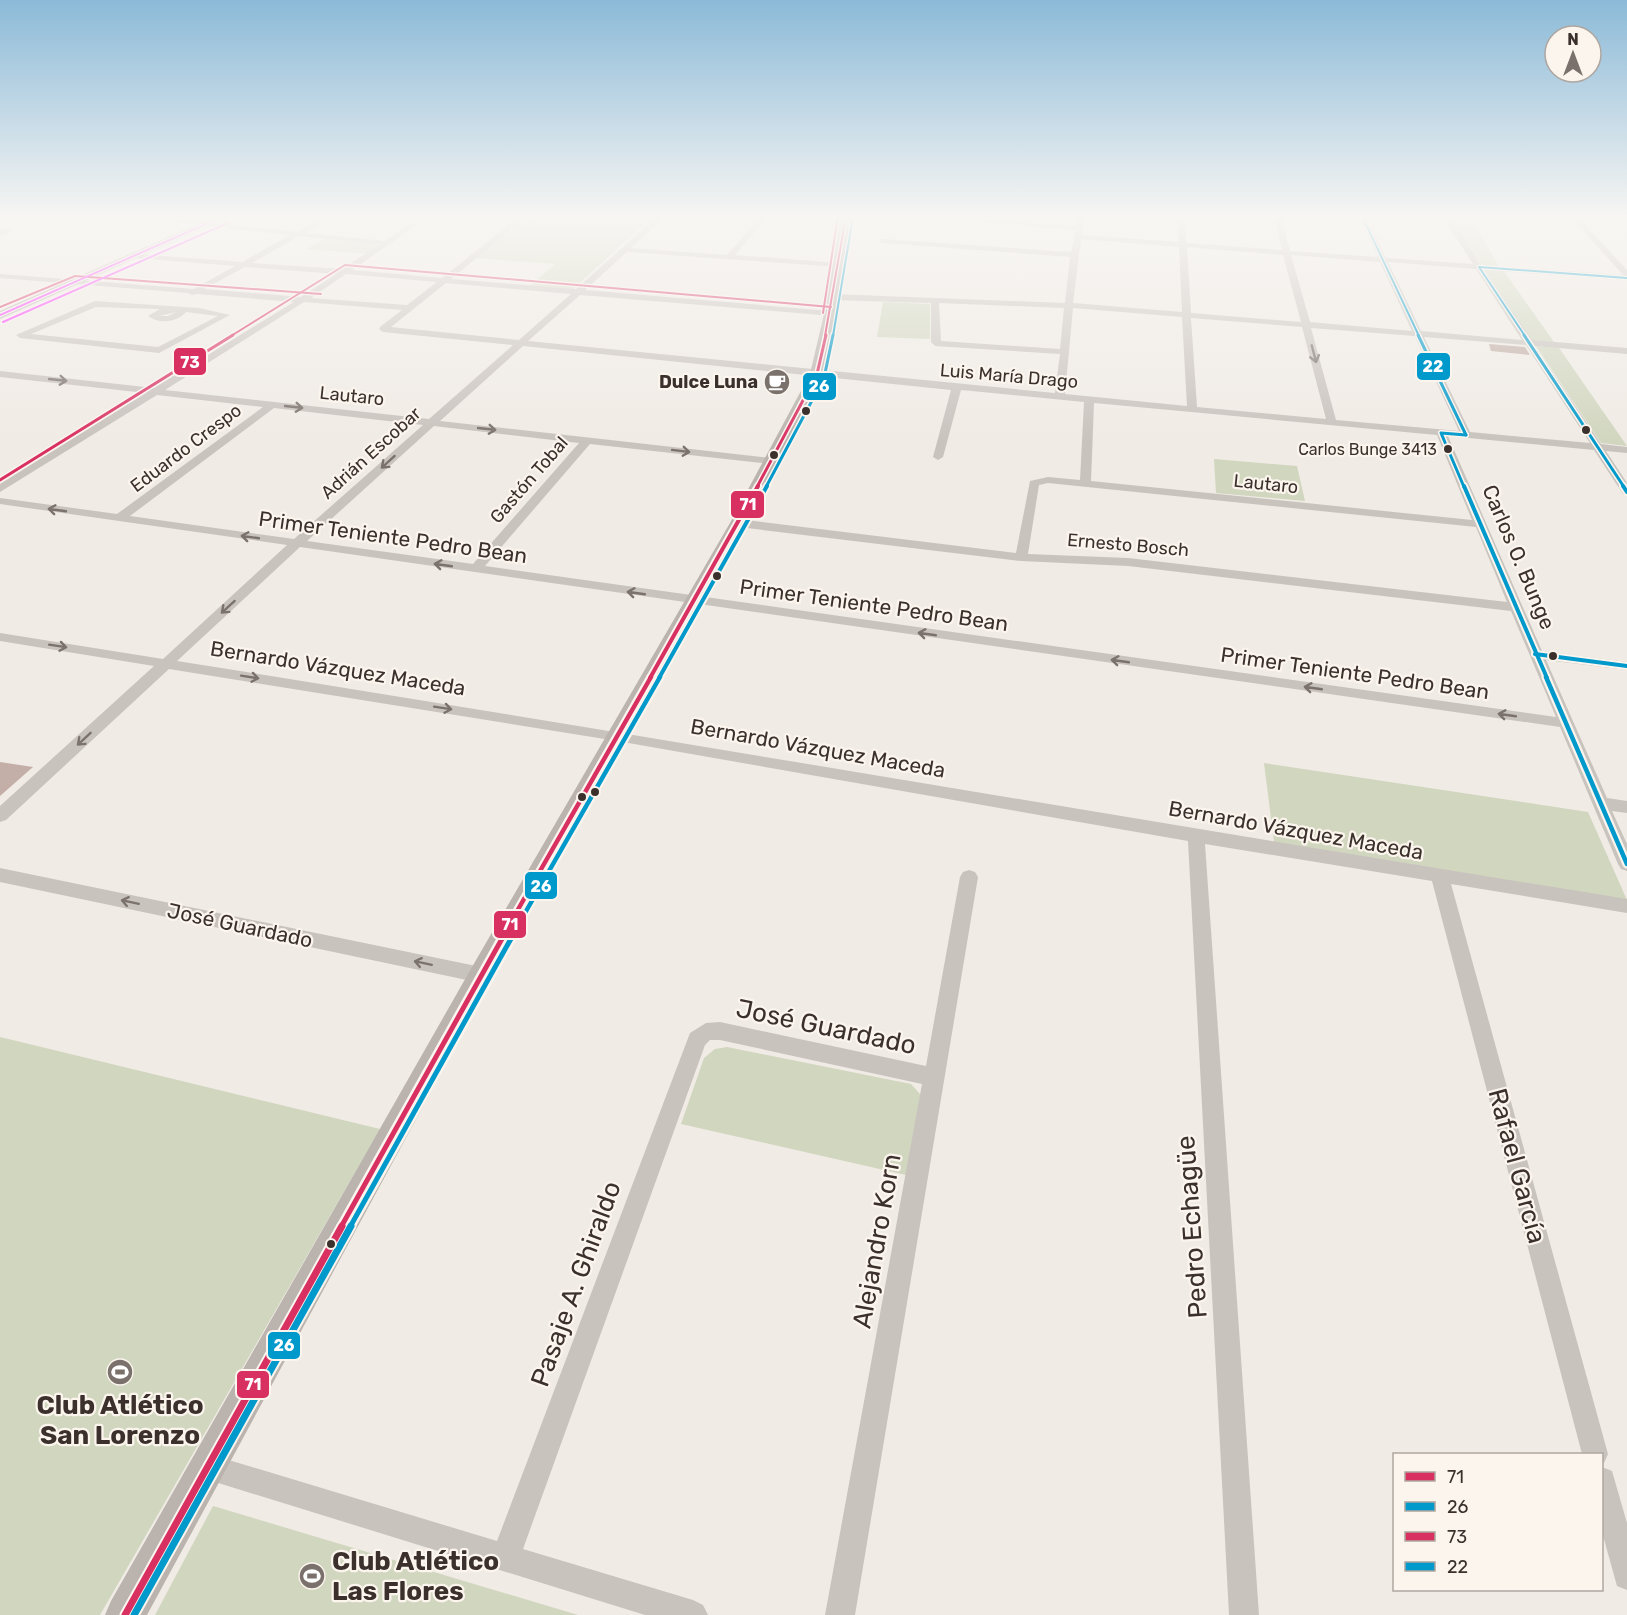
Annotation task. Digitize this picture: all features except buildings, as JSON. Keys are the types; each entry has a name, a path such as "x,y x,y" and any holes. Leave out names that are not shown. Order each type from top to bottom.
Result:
{"main road":[{"path":"0,308 44,291"},
{"path":"0,315 49,291"},
{"path":"125,1615 481,975 738,523 817,374 834,291"}],"street":[{"path":"165,309 226,315 159,350 20,335 95,304 165,309 193,291"},
{"path":"198,291 409,308 430,291"},
{"path":"0,489 316,291"},
{"name":"Adrián Escobar","path":"0,816 296,544 578,291"},
{"path":"582,291 830,314"},
{"path":"1060,397 1070,291"},
{"path":"1186,291 1192,410"},
{"path":"1297,291 1332,423"},
{"path":"1398,291 1466,435"},
{"path":"1495,291 1627,492"},
{"path":"833,297 1068,305 1627,351"},
{"path":"935,300 936,342 938,344 1064,352"},
{"name":"Luis María Drago","path":"409,308 384,327 388,331 817,374 1627,450"},
{"name":"Lautaro","path":"0,374 771,461"},
{"path":"8,384 22,376"},
{"path":"938,457 957,387"},
{"path":"1085,484 1089,400"},
{"name":"Eduardo Crespo","path":"118,519 272,405"},
{"name":"Carlos O. Bunge","path":"1442,433 1564,723 1627,864"},
{"name":"Gastón Tobal","path":"474,570 587,440"},
{"name":"Lautaro","path":"1021,557 1034,483 1048,480 1481,524"},
{"name":"Primer Teniente Pedro Bean","path":"0,501 1564,723"},
{"name":"Ernesto Bosch","path":"738,523 1021,557 1128,562 1515,607"},
{"name":"Bernardo Vázquez Maceda","path":"0,637 617,736 1196,836 1627,906"},
{"path":"1535,654 1627,666"},
{"path":"1600,803 1627,807"},
{"name":"Pedro Echagüe","path":"1196,836 1244,1615"},
{"name":"José Guardado","path":"0,875 481,975"},
{"name":"Rafael García","path":"1440,877 1593,1453"},
{"name":"Alejandro Korn","path":"840,1615 969,878"},
{"name":"José Guardado","path":"706,1032 720,1031 934,1077"},
{"name":"Pasaje A. Ghiraldo","path":"505,1558 698,1040 706,1032"},
{"path":"209,1467 693,1615"},
{"path":"1603,1485 1627,1576"}],"green space":[{"path":"1499,291 1518,291 1554,342 1531,340"},
{"path":"883,302 930,304 930,339 877,337"},
{"path":"1536,346 1559,348 1627,446 1601,443"},
{"path":"1214,459 1297,466 1305,501 1216,493"},
{"path":"1264,763 1588,812 1627,900 1274,842"},
{"name":"Club Atlético San Lorenzo","path":"0,1037 380,1129 100,1615 0,1615"},
{"path":"727,1047 911,1084 920,1094 920,1106 906,1175 681,1124 704,1058 715,1049"},
{"name":"Club Atlético Las Flores","path":"213,1506 578,1615 155,1615"}],"transit line":[{"name":"73","path":"0,307 38,291"},
{"path":"0,315 53,291"},
{"path":"3,322 73,291"},
{"name":"73","path":"285,291 321,294"},
{"name":"73","path":"0,480 303,291"},
{"name":"73","path":"650,291 831,307"},
{"name":"73","path":"823,313 826,291"},
{"name":"71","path":"125,1615 481,975 738,523 817,374 834,291"},
{"name":"26","path":"134,1615 488,979 745,527 824,378 841,291"},
{"name":"22","path":"1398,291 1466,435"},
{"name":"22","path":"1495,291 1627,492"},
{"name":"22","path":"1466,435 1441,433 1627,864"},
{"name":"22","path":"1535,654 1627,666"}],"place":[{"name":"Dulce Luna","path":"777,382"},
{"name":"Carlos Bunge 3413","path":"1448,449"},
{"name":"Club Atlético San Lorenzo","path":"120,1372"},
{"name":"Club Atlético Las Flores","path":"312,1576"}]}
